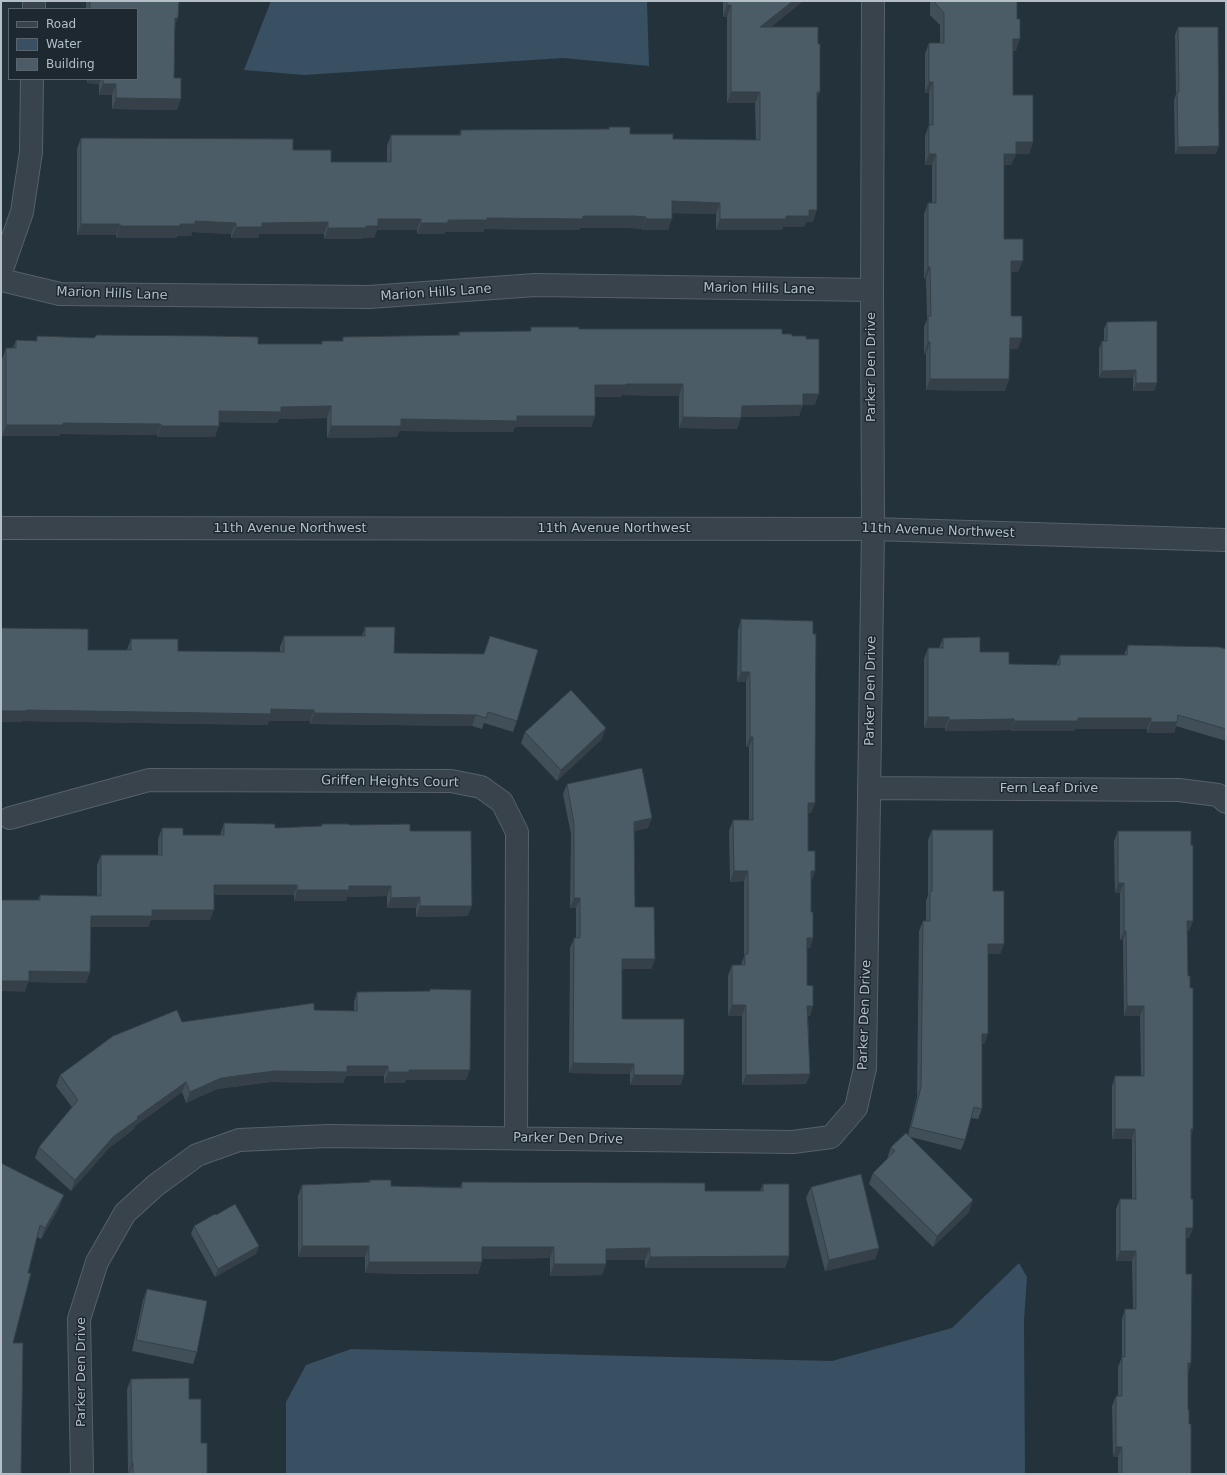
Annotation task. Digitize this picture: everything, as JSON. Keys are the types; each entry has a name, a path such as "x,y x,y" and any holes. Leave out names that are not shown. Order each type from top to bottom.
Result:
{"street":[{"name":"Parker Den Drive","path":"82,1474 80,1319 96,1262 125,1213 156,1185 197,1155 239,1140 328,1136 793,1142 831,1137 856,1108 865,1068 873,529 872,290 874,1"},
{"path":"1,272 22,212 31,152 32,80"},
{"name":"Marion Hills Lane","path":"1,280 60,294 369,297 535,285 872,290"},
{"name":"11th Avenue Northwest","path":"1,528 873,529 1226,540"},
{"name":"Griffen Heights Court","path":"10,818 149,780 451,781 481,787 502,802 517,832 516,1138"},
{"name":"Fern Leaf Drive","path":"869,788 1180,790 1218,795 1226,802"}],"water":[{"path":"271,1 647,1 649,66 563,58 304,75 244,70"},
{"path":"1019,1263 1027,1277 1024,1320 1025,1474 286,1474 286,1402 306,1365 351,1349 832,1361 952,1328"}],"building":[{"path":"90,1 179,1 178,18 175,18 174,78 181,78 181,99 116,98 116,84 103,84 103,80 138,80 138,8 90,8"},
{"path":"727,1 793,1 760,27 818,27 818,44 820,44 820,92 817,92 817,210 809,210 809,216 786,216 786,219 720,219 720,203 672,201 672,219 646,219 646,217 634,216 583,216 583,219 487,218 487,220 448,220 448,223 421,223 421,219 378,219 378,226 366,226 366,228 328,228 328,222 262,223 262,227 236,227 236,223 195,221 195,224 180,224 180,226 120,226 120,224 81,224 81,138 293,139 293,150 331,150 331,162 391,162 391,135 461,135 461,130 609,129 609,127 630,127 630,134 673,134 673,139 760,140 760,92 731,92 731,5 727,5"},
{"path":"935,1 1017,1 1017,19 1020,19 1020,39 1013,39 1013,95 1033,95 1033,142 1016,142 1016,154 1004,154 1004,239 1023,239 1023,261 1011,261 1011,316 1022,316 1022,338 1010,338 1009,379 930,379 928,316 931,316 930,267 928,267 928,203 936,203 936,154 929,154 929,125 933,125 933,82 929,82 929,43 944,43 944,13"},
{"path":"1178,27 1218,27 1219,146 1178,147"},
{"path":"1157,321 1157,383 1136,383 1136,370 1102,371 1102,341 1107,341 1107,322"},
{"path":"531,327 579,327 579,329 782,329 782,334 806,336 806,339 819,339 819,394 803,394 803,405 742,406 741,418 683,417 683,384 626,384 595,385 595,416 517,416 517,421 401,419 401,426 331,426 331,406 281,407 281,412 219,411 219,426 63,423 63,425 6,425 6,348 16,348 16,340 37,341 37,336 94,338 97,335 258,337 258,344 322,344 322,341 343,341 343,337 460,335 459,332 531,331"},
{"path":"741,619 813,621 813,634 816,634 815,803 808,803 808,851 815,851 815,871 811,871 811,912 813,912 813,938 807,938 807,985 813,986 813,1006 807,1006 810,1074 746,1075 746,1005 732,1005 732,965 745,965 745,954 748,954 748,871 734,871 733,820 753,820 753,737 750,737 750,672 741,672"},
{"path":"365,627 395,627 394,653 484,654 490,636 538,650 517,721 488,712 486,718 476,715 314,713 314,710 271,709 271,714 26,710 1,711 1,628 88,629 88,650 131,650 131,639 178,639 178,651 284,652 284,636 365,636"},
{"path":"980,637 980,652 1009,652 1009,664 1060,665 1060,655 1127,655 1128,645 1219,647 1226,649 1226,729 1178,715 1177,722 1151,722 1151,718 1078,718 1078,721 1014,721 1014,719 949,720 949,717 928,717 928,648 943,648 943,638"},
{"path":"571,690 606,728 561,770 525,732"},
{"path":"642,768 652,818 634,822 635,907 654,907 655,959 622,959 622,1019 684,1019 684,1075 634,1075 634,1064 573,1063 574,938 580,938 580,898 574,898 574,824 567,784"},
{"path":"224,823 275,824 275,828 322,826 322,824 410,824 410,831 471,831 472,906 420,906 420,897 391,898 391,886 349,886 349,890 297,890 297,885 214,885 214,910 152,910 152,916 91,916 90,972 29,971 29,981 1,981 1,900 40,900 40,895 101,896 101,855 162,855 162,828 183,828 183,835 224,835"},
{"path":"932,830 993,830 993,891 1004,891 1004,944 988,944 988,1034 982,1034 982,1109 974,1107 965,1140 911,1127 921,1087 923,921 930,921 930,891 932,891"},
{"path":"1118,831 1191,831 1191,845 1193,845 1193,921 1187,921 1188,976 1190,976 1190,988 1193,988 1193,1129 1191,1129 1191,1199 1193,1199 1193,1228 1186,1228 1186,1274 1192,1274 1191,1363 1188,1363 1188,1410 1189,1424 1191,1424 1191,1474 1122,1474 1122,1447 1116,1447 1116,1396 1122,1396 1122,1357 1125,1357 1125,1309 1136,1309 1136,1251 1120,1251 1120,1199 1136,1199 1135,1129 1115,1129 1115,1076 1144,1076 1144,1006 1127,1006 1124,883 1118,883"},
{"path":"430,989 471,990 470,1070 409,1070 409,1072 388,1072 388,1066 347,1066 347,1072 274,1071 221,1078 190,1092 186,1082 137,1117 138,1119 113,1137 75,1180 39,1147 78,1100 60,1075 113,1036 177,1010 182,1022 314,1003 314,1010 357,1011 357,992 430,991"},
{"path":"906,1133 973,1200 937,1236 873,1173 895,1151 891,1147"},
{"path":"1,1163 64,1195 45,1228 40,1225 28,1273 31,1273 13,1343 23,1343 21,1474 1,1474"},
{"path":"861,1174 879,1248 829,1260 811,1187"},
{"path":"370,1180 391,1180 391,1186 462,1188 462,1182 705,1183 705,1191 763,1191 763,1184 789,1184 789,1256 650,1257 650,1248 606,1249 606,1264 554,1264 554,1247 482,1247 482,1262 369,1262 369,1246 302,1246 302,1185 370,1182"},
{"path":"235,1204 259,1246 218,1269 194,1226"},
{"path":"147,1289 207,1301 197,1352 136,1340"},
{"path":"189,1378 189,1399 201,1399 201,1443 207,1443 207,1474 133,1474 131,1379"}]}
